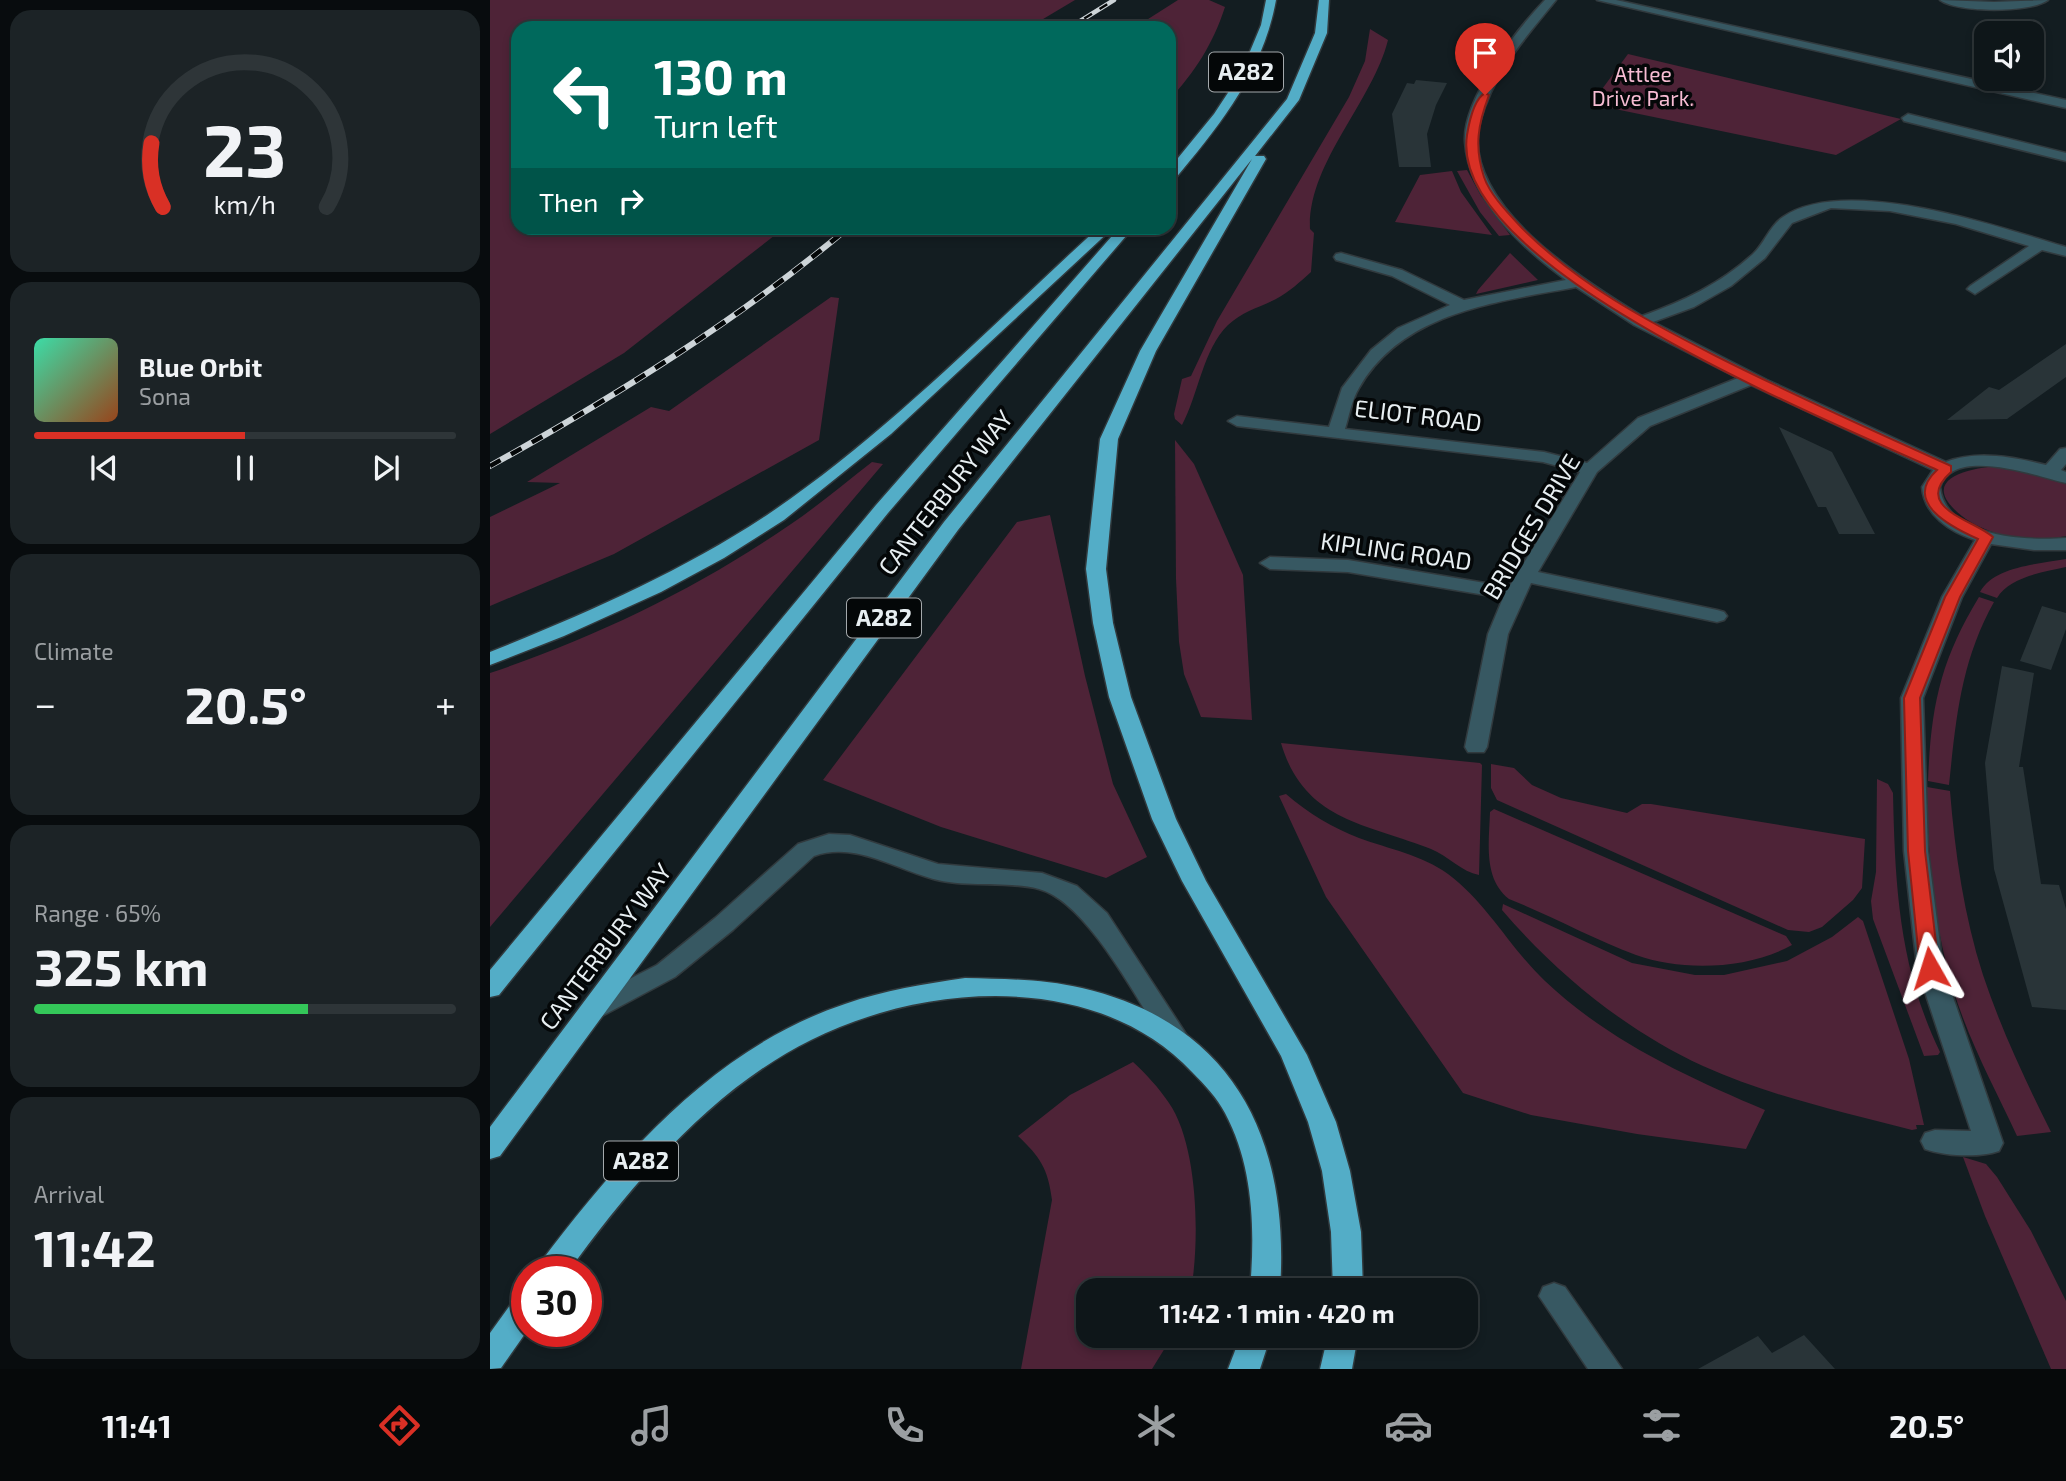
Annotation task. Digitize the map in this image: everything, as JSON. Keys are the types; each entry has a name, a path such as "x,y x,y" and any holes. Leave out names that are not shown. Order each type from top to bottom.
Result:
{"highway":[{"name":"A282","path":"1176,169 1204,137 1245,76 1268,23 1271,0"},
{"name":"CANTERBURY WAY","path":"490,1148 951,526 1293,100 1321,33 1324,0"},
{"name":"A282","path":"1293,100 1148,351 1109,439 1098,530 1097,569 1103,623 1120,697 1164,819 1212,913 1294,1055 1322,1122 1336,1171 1344,1220 1347,1278"},
{"name":"A282","path":"1176,163 1204,137"},
{"path":"490,659 667,582 760,528 825,482 898,420 1098,235"},
{"name":"CANTERBURY WAY","path":"490,988 882,509 1120,235"},
{"name":"A282","path":"562,1256 630,1172 684,1118 759,1059 801,1033 861,1007 929,990 1001,985 1104,1004 1146,1022 1196,1056 1225,1089 1248,1136 1259,1173 1268,1226 1266,1278"},
{"path":"490,1358 511,1328"},
{"path":"1244,1369 1251,1348"},
{"path":"1336,1369 1340,1348"}],"street":[{"path":"1551,0 1521,34 1497,71 1474,122 1471,142 1479,180 1490,197 1525,238 1576,282 1639,322 1751,379 1946,469"},
{"path":"1602,0 2066,104"},
{"path":"1945,0 1970,5 2004,6 2043,0"},
{"path":"1908,118 2066,157"},
{"path":"1639,322 1689,304 1726,283 1760,255 1787,220 1829,204 1890,207 1931,214 2066,251"},
{"path":"1975,289 2042,244"},
{"path":"1341,257 1397,272 1462,305"},
{"path":"1336,430 1350,388 1377,353 1404,331 1462,305 1576,282"},
{"name":"BRIDGES DRIVE","path":"1476,747 1498,634 1515,594 1590,469 1644,422 1751,379"},
{"name":"ELIOT ROAD","path":"1237,421 1336,430 1544,457 1590,469"},
{"path":"2066,453 2058,474 2022,463 1993,461 1967,463 1946,469 1933,481 1931,495 1940,510 1959,525 1986,537 2043,547 2066,544"},
{"path":"1935,1141 1989,1143 1930,968 1916,851 1912,698 1952,597 1986,537"},
{"name":"KIPLING ROAD","path":"1270,563 1348,566 1515,594"},
{"path":"1527,576 1717,616"},
{"path":"593,1009 666,971 724,924 806,850 825,843 842,842 925,870 1032,879 1068,892 1098,919 1177,1041"},
{"path":"1554,1296 1606,1369"}],"green space":[{"path":"490,0 1075,0 1040,21 511,21 511,235 775,235 624,353 490,434"},
{"path":"1178,0 1209,0 1225,7 1202,57 1176,92 1176,21 1145,21"},
{"path":"1370,29 1388,40 1369,86 1329,157 1319,181 1312,205 1310,229 1314,233 1311,272 1281,296 1239,316 1228,325 1207,360 1182,425 1175,419 1174,414 1182,379 1191,376 1217,321 1349,97 1365,61"},
{"name":"Attlee Drive Park.","path":"1628,54 1901,119 1836,155 1591,104"},
{"path":"1467,170 1481,196 1510,235 1499,236 1480,212 1457,171"},
{"path":"1452,171 1461,192 1492,235 1395,222 1420,175"},
{"path":"1510,253 1538,280 1476,294 1478,290"},
{"path":"831,297 839,298 819,440 614,554 490,606 490,517 560,483 527,482 651,407 669,411"},
{"path":"1175,440 1194,464 1243,575 1252,720 1201,717 1184,674 1179,642 1176,579"},
{"path":"872,462 883,464 490,927 490,673 569,644 683,590 791,524"},
{"path":"2005,466 2066,484 2066,536 2037,539 1992,532 1965,518 1945,497 1944,488 1949,480 1958,474"},
{"path":"1050,515 1085,676 1113,784 1147,857 1106,878 941,827 823,780 1017,522"},
{"path":"2066,559 2066,567 2018,580 1997,598 1980,592 1987,583 2006,571"},
{"path":"1979,597 1994,602 1967,668 1949,785 1928,781 1932,730 1940,685 1955,642"},
{"path":"1281,743 1480,763 1479,875 1467,871 1431,849 1361,825 1321,804 1305,789 1291,769"},
{"path":"1491,764 1514,768 1532,785 1561,798 1627,813 1642,804 1651,804 1865,839 1862,888 1853,900 1822,927 1809,932 1788,930 1497,800 1491,788"},
{"path":"1877,779 1888,784 1893,793 1895,861 1902,926 1916,989 1940,1052 1938,1055 1924,1056 1873,919 1871,901 1876,872"},
{"path":"1927,787 1950,791 1961,884 1976,953 2006,1035 2051,1132 2017,1136 1963,1018 1946,962 1935,904"},
{"path":"1286,794 1312,814 1340,830 1438,867 1475,898 1532,968 1569,1002 1621,1039 1649,1055 1765,1110 1746,1149 1637,1134 1531,1115 1463,1093 1326,897 1279,796"},
{"path":"1494,809 1786,936 1792,945 1775,953 1736,963 1695,966 1674,964 1620,949 1509,899 1495,881 1489,859 1490,812"},
{"path":"1503,904 1632,963 1695,975 1724,975 1787,961 1832,937 1858,917 1863,921 1909,1059 1924,1125 1916,1125 1917,1129 1912,1130 1806,1102 1728,1077 1674,1052 1620,1018 1569,978 1523,934 1502,910"},
{"path":"1133,1062 1169,1103 1179,1121 1186,1143 1196,1220 1193,1278 1076,1278 1076,1348 1165,1348 1152,1369 1021,1369 1052,1200 1042,1164 1018,1136 1070,1095"},
{"path":"1963,1157 1986,1164 1997,1177 2031,1231 2066,1301 2066,1369 2051,1369 1985,1216"}],"building":[{"path":"1416,80 1447,83 1436,105 1427,134 1431,167 1399,167 1392,114 1407,83 1414,84"},
{"path":"2066,344 2066,377 2007,419 1947,420 1989,387 1999,390"},
{"path":"1779,427 1832,452 1875,534 1839,534 1826,507 1818,507"},
{"path":"2042,606 2066,613 2066,629 2051,670 2020,661"},
{"path":"2002,666 2034,673 2019,767 2023,767 2041,884 2059,885 2066,909 2066,1010 2032,1007 1994,869 1985,763"},
{"path":"1804,1335 1835,1369 1698,1369 1758,1336 1772,1353"}],"railway":[{"path":"1080,21 1114,0"},
{"path":"490,466 675,356 763,295 839,235"}],"route":[{"path":"1485,95 1474,122 1471,142 1479,180 1515,228 1540,252 1576,282 1639,322 1751,379 1946,469 1933,481 1931,495 1940,510 1959,525 1986,537 1952,597 1912,698 1916,851 1930,968"}]}
